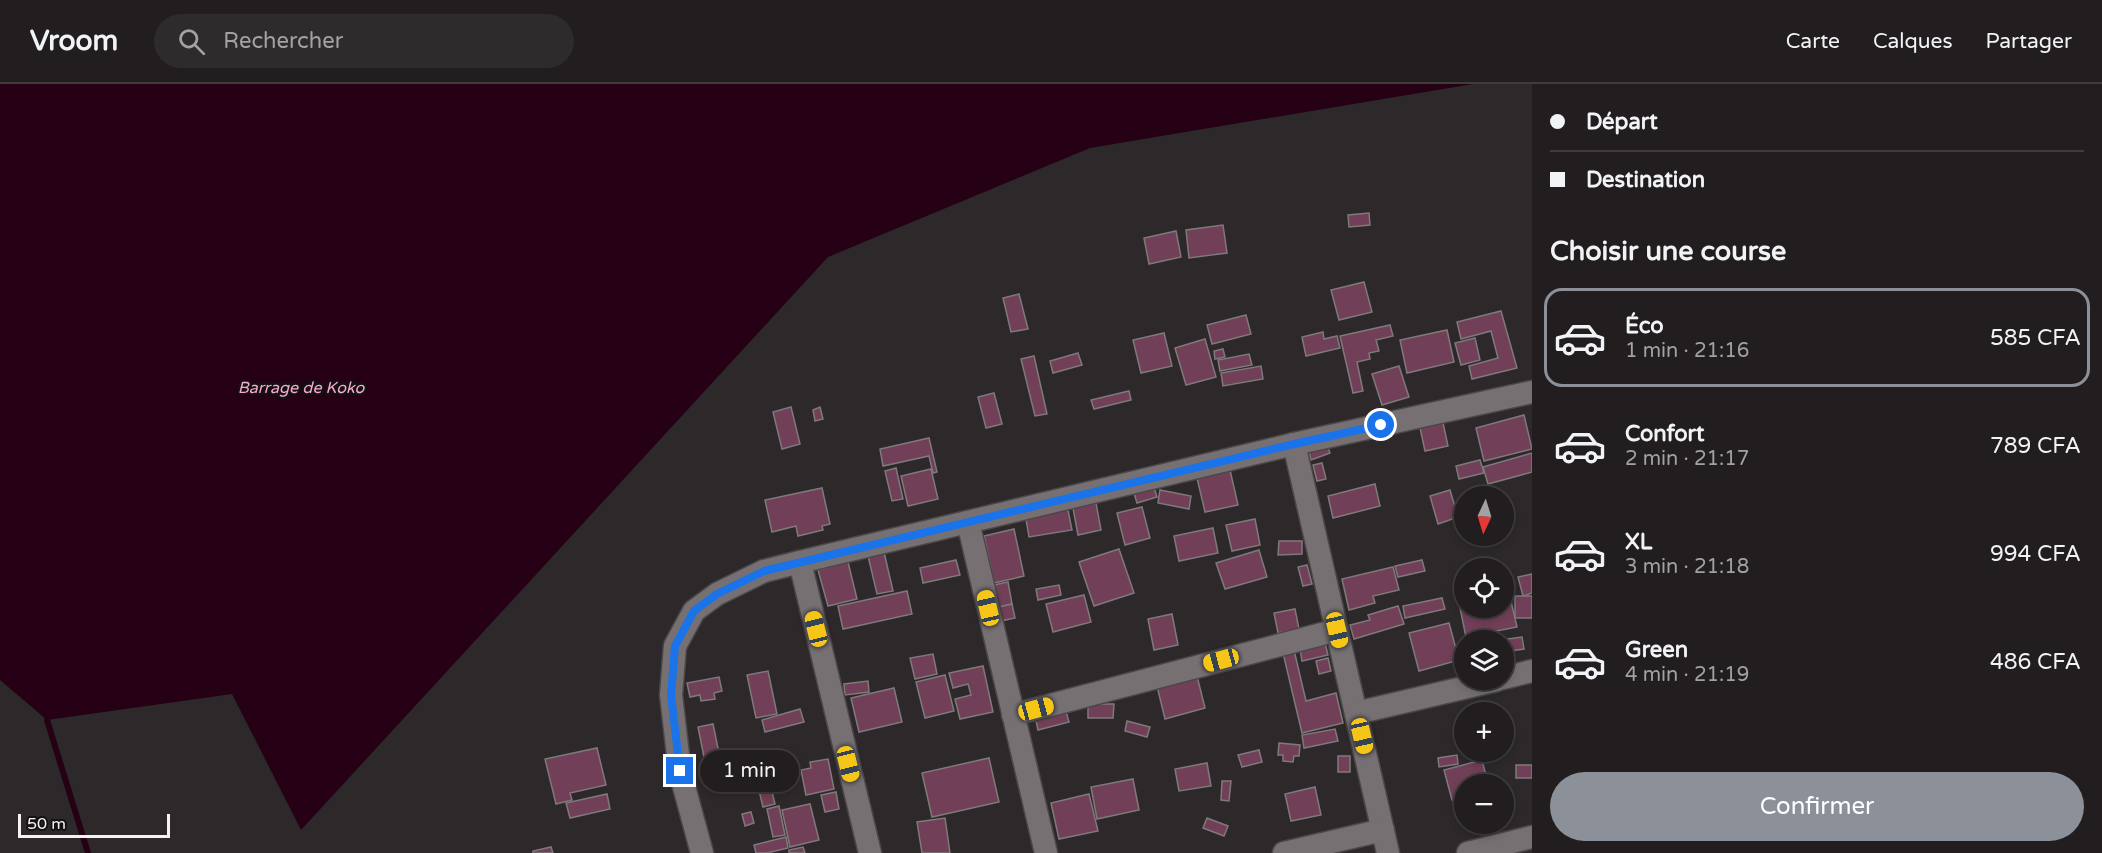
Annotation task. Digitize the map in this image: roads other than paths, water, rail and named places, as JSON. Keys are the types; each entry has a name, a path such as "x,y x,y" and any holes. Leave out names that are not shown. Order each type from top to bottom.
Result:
{"street":[{"path":"702,853 680,771 671,695 675,646 694,611 717,594 764,571 800,562 1294,444 1532,392"},
{"path":"1294,444 1388,853"},
{"path":"968,522 1046,853"},
{"path":"800,562 870,853"},
{"path":"1013,715 1337,630"},
{"path":"1514,675 1532,671"},
{"path":"1356,713 1454,690"},
{"path":"1284,853 1383,830"},
{"path":"1468,853 1532,837"}],"water":[{"name":"Barrage de Koko","path":"0,84 1473,84 1090,148 828,257 301,830 232,694 47,720 0,680"}],"waterway":[{"path":"47,720 88,853"}]}
